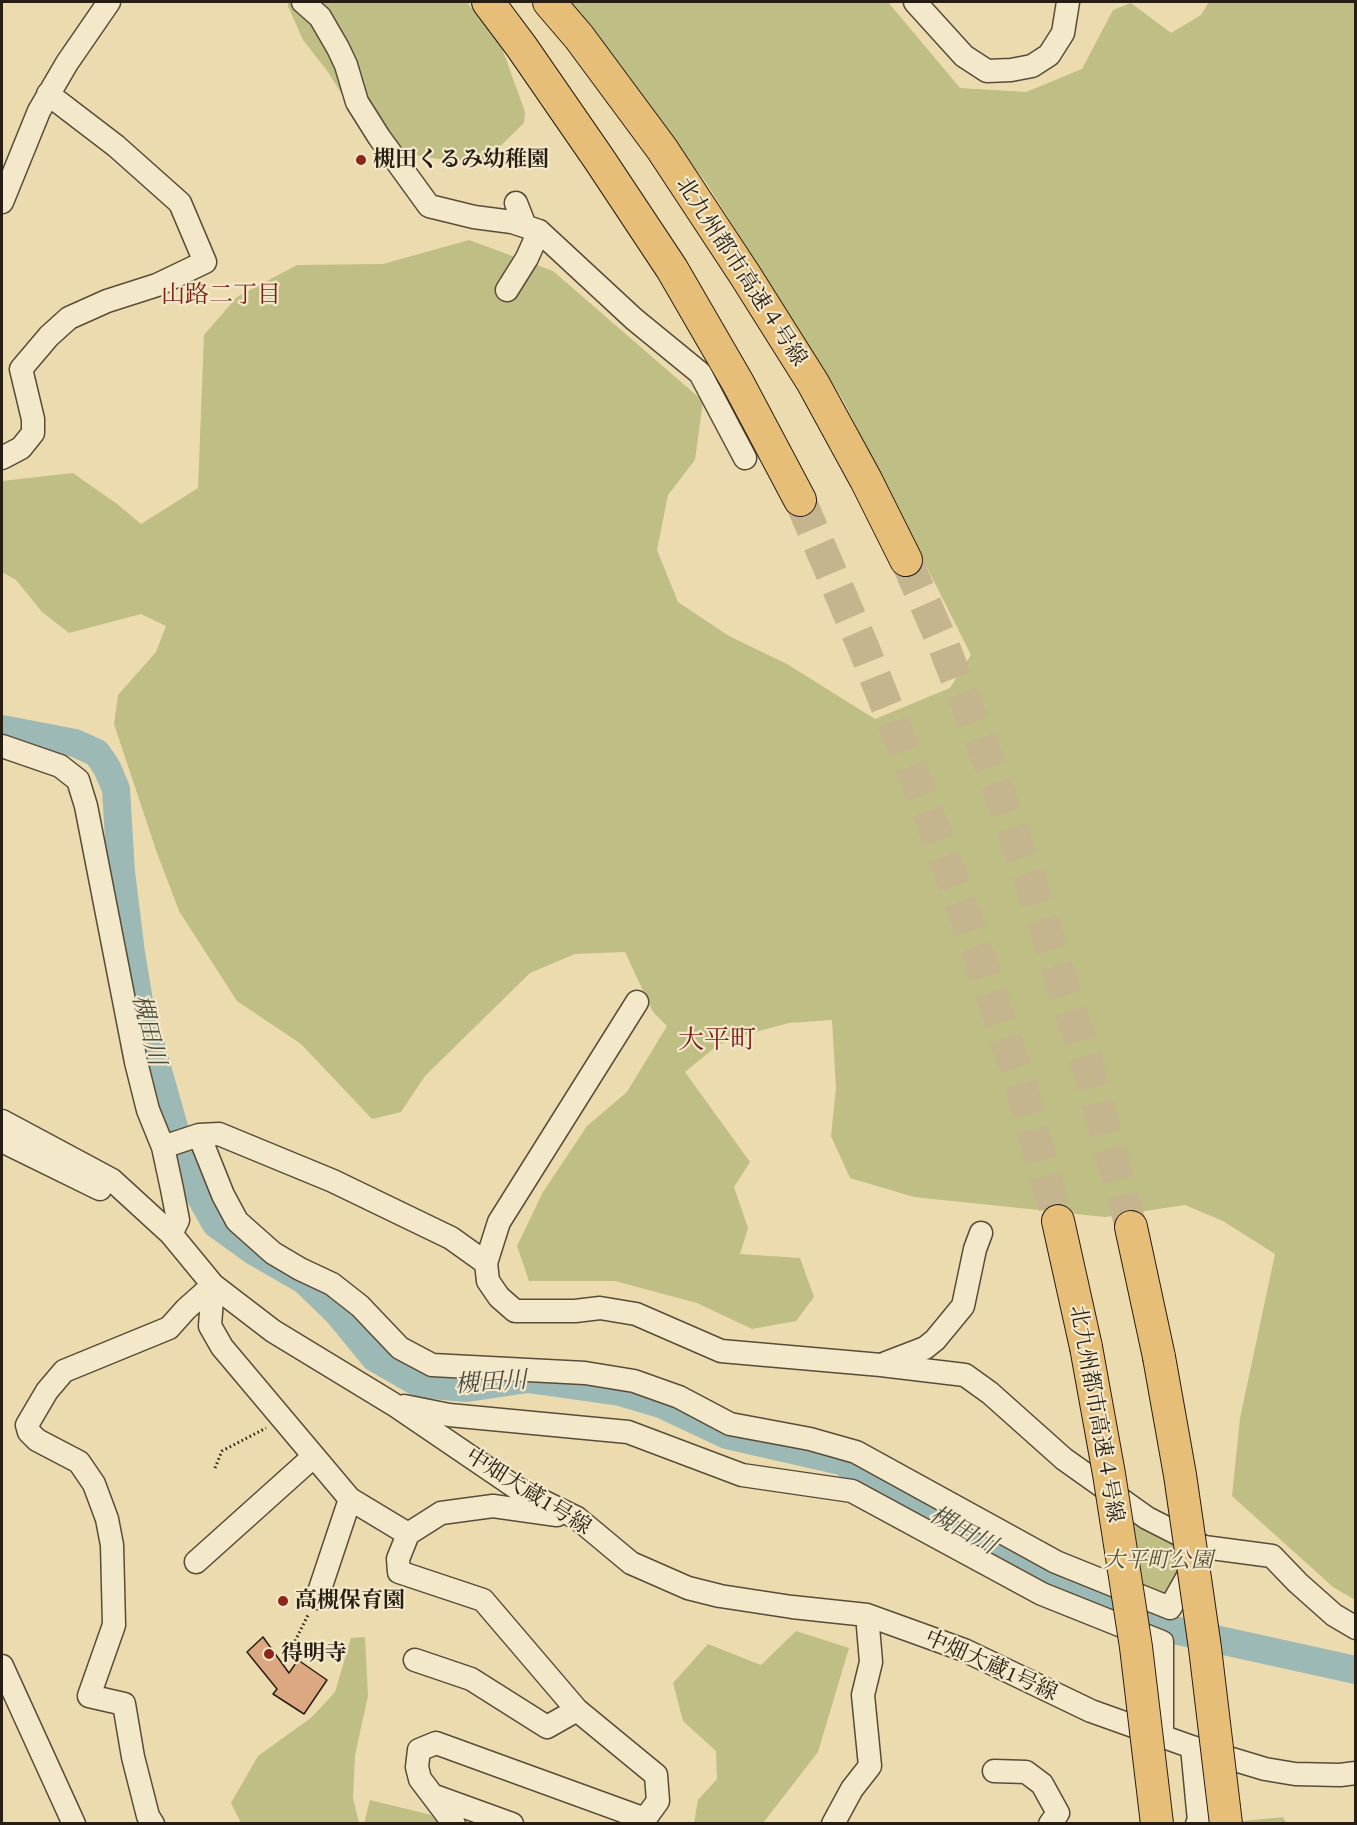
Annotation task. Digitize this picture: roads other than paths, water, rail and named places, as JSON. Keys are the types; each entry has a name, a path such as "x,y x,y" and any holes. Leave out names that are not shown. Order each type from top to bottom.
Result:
{"highway":[{"path":"488,2 599,159 672,269 738,383 800,500"},
{"name":"北九州都市高速４号線","path":"549,2 579,37 662,149 745,275 813,383 866,480 906,560"},
{"name":"北九州都市高速４号線","path":"1058,1221 1086,1347 1109,1474 1136,1647 1157,1824"},
{"path":"1131,1227 1159,1357 1180,1475 1205,1648 1226,1824"}],"street":[{"path":"2,202 48,94 109,2"},
{"path":"303,2 320,17 338,48 346,65 357,102 379,137 429,206 474,217 512,222 532,229"},
{"path":"915,2 964,56 987,71 1032,66 1049,55 1063,33 1068,2"},
{"path":"2,458 21,448 33,433 33,418 21,369 49,336 69,318 107,301 158,285 204,262 180,203 116,146 48,94"},
{"path":"516,203 532,229 700,374 745,458"},
{"path":"507,290 527,258 532,229"},
{"path":"2,746 60,766 78,780 86,806 136,1062 148,1110 163,1147 178,1220 171,1234"},
{"path":"637,1002 499,1222 486,1263 488,1281 515,1311 575,1311 600,1308 636,1314 721,1351 965,1375 990,1393 1073,1465 1147,1518 1204,1547 1272,1556 1334,1615 1356,1628"},
{"name":"中畑大蔵1号線","path":"2,1121 112,1180 171,1234 213,1285 273,1331 393,1404 518,1489 577,1518 631,1563 688,1588 720,1596 867,1616 964,1650 1091,1711 1192,1747 1265,1769 1340,1775 1356,1773"},
{"path":"163,1147 196,1136 219,1134 333,1181 451,1238 486,1263"},
{"path":"196,1136 237,1221 273,1253 332,1284 360,1306 400,1348 432,1365 585,1373 634,1381 680,1397 730,1424 810,1439 856,1452 1056,1562 1170,1608"},
{"path":"2,1142 114,1196 152,1218"},
{"path":"881,1365 925,1348 936,1340 963,1306 975,1249 981,1233"},
{"path":"213,1285 210,1326 222,1347 350,1499 408,1534"},
{"path":"146,1821 124,1704 89,1696 114,1625 112,1545 107,1519 94,1484 79,1462 37,1440 29,1432 27,1425 47,1391 64,1371 169,1328 213,1285"},
{"path":"393,1404 449,1415 628,1432 742,1475 852,1491 1042,1594 1162,1642"},
{"path":"196,1562 314,1457"},
{"path":"316,1598 350,1499"},
{"path":"454,1824 420,1779 417,1767 419,1750 436,1743 645,1819 658,1801 656,1775 577,1710 483,1600 399,1572 398,1559 408,1534 441,1513 493,1506 577,1518"},
{"path":"1162,1736 1162,1642 1170,1608 1204,1547"},
{"path":"833,1824 852,1789 870,1766 863,1695 871,1662 867,1616"},
{"path":"415,1659 471,1679 548,1727 577,1710"},
{"path":"2,1666 74,1824"},
{"path":"1192,1747 1199,1821 1197,1824"},
{"path":"994,1771 1026,1772 1042,1784 1058,1813 1050,1824"},
{"path":"432,1795 512,1824"}],"waterway":[{"name":"槻田川","path":"2,729 75,743 97,753 107,768 116,789 121,872 140,1007 187,1173 216,1224 252,1250 304,1280 338,1313 375,1358 420,1384 467,1388 528,1379 620,1392 661,1404 727,1435 841,1461 995,1550 1174,1630 1356,1670"}],"tunnel":[{"path":"800,500 864,649 923,798 976,947 1021,1086 1058,1221"},
{"path":"906,560 943,644 991,768 1034,893 1086,1060 1131,1227"}],"place":[{"name":"槻田くるみ幼稚園","path":"361,160"},
{"name":"高槻保育園","path":"283,1601"},
{"name":"得明寺","path":"269,1654"}],"district":[{"name":"山路二丁目","path":"221,295"},
{"name":"大平町","path":"717,1041"}],"park label":[{"name":"大平町公園","path":"1158,1561"}]}
